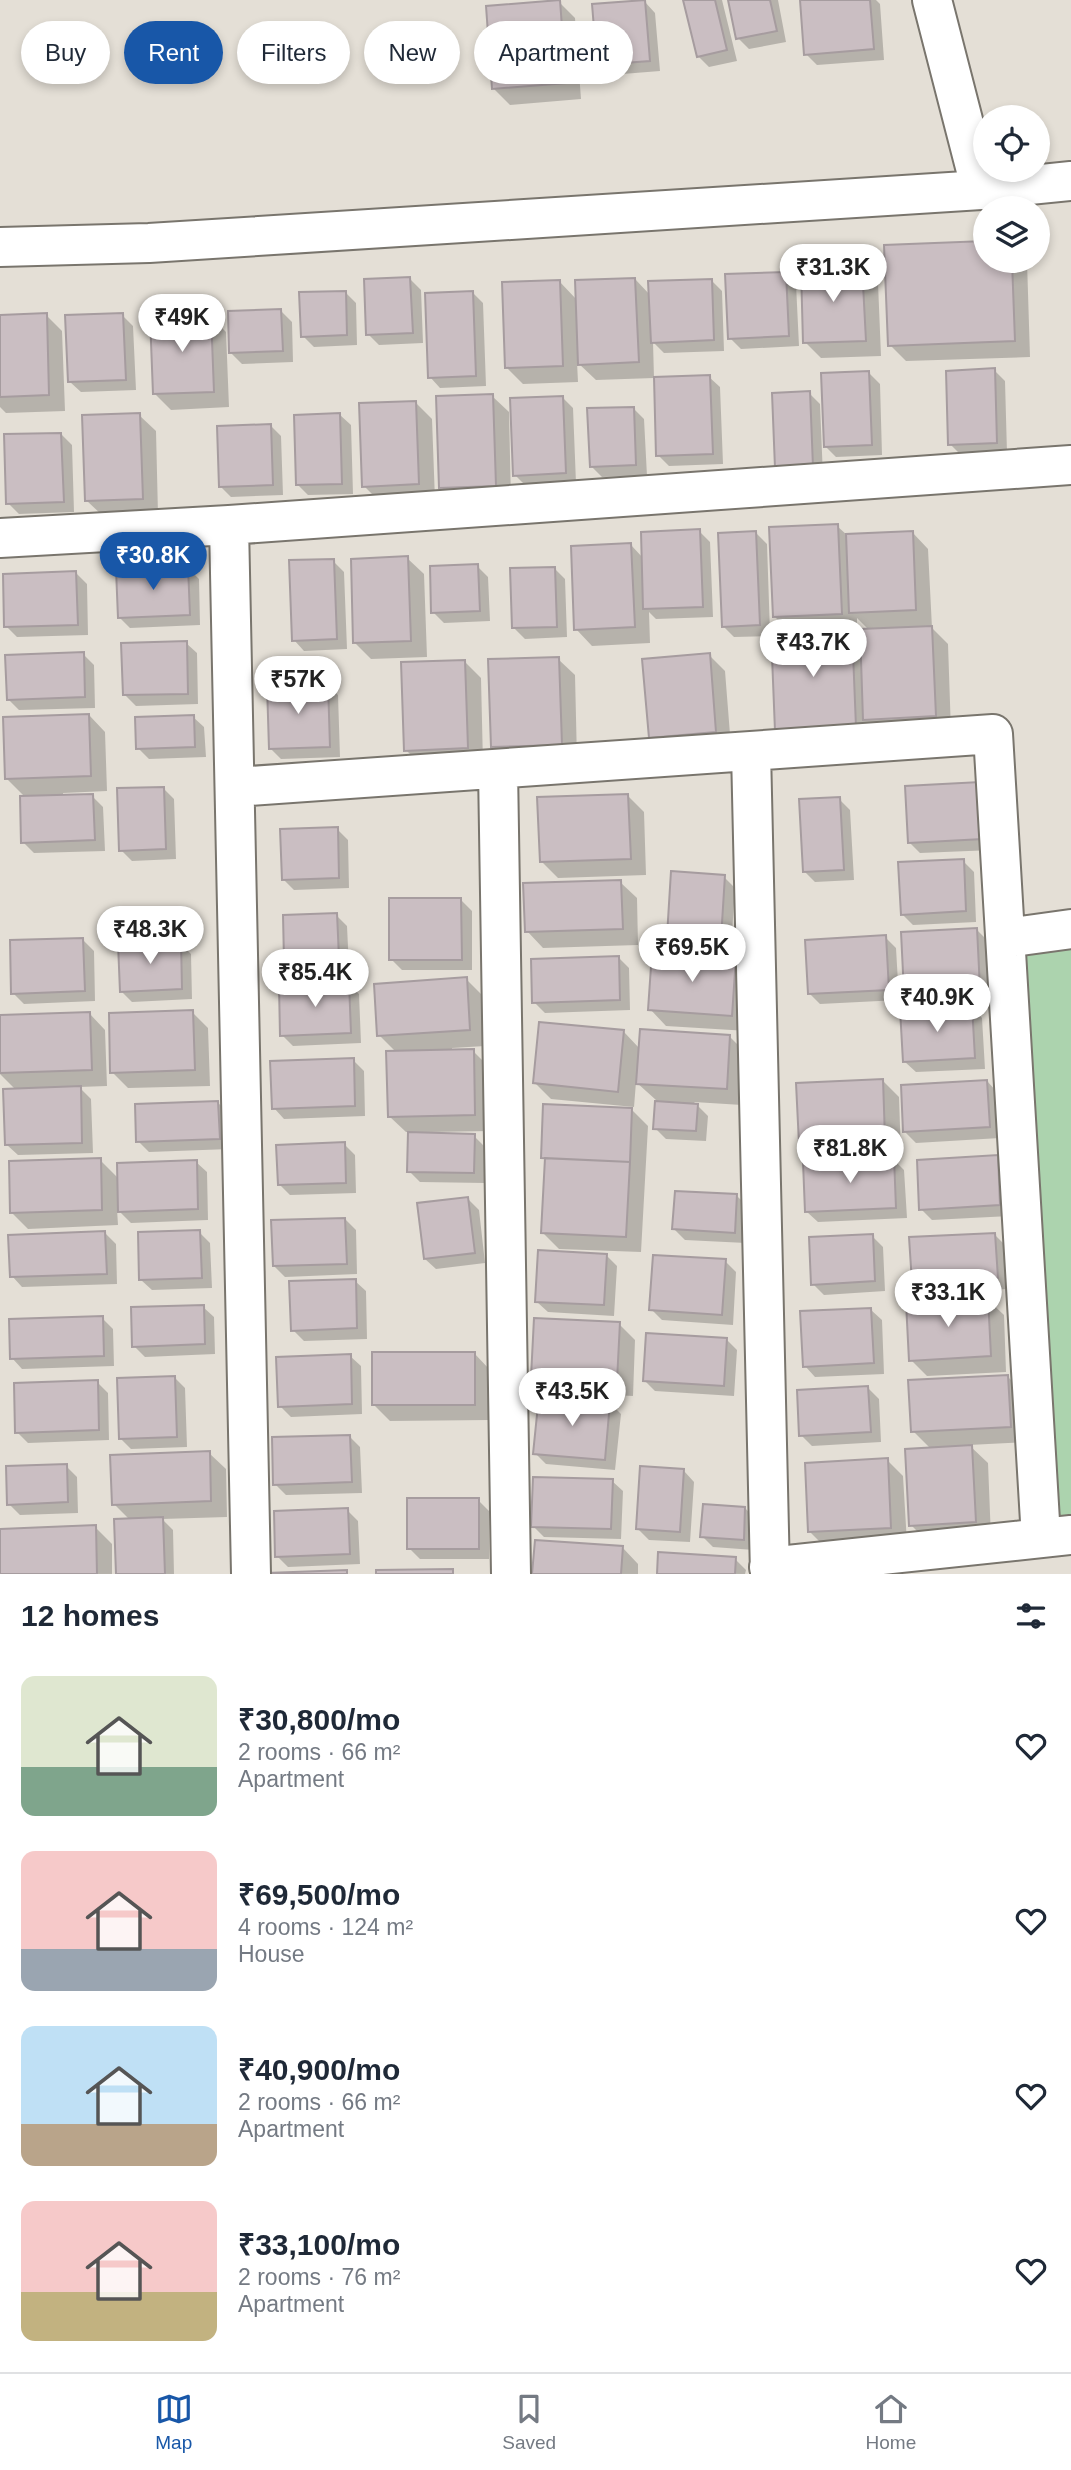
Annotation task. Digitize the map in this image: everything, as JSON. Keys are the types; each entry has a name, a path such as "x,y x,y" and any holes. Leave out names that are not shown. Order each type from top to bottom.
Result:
{"street":[{"path":"932,0 981,190"},
{"path":"0,247 149,243 981,190 1071,181"},
{"path":"0,538 229,525 1071,465"},
{"path":"229,525 251,1574"},
{"path":"235,787 993,734 1006,938 1056,1536 769,1571 751,751"},
{"path":"498,769 511,1574"},
{"path":"1006,938 1071,929"}],"green space":[{"path":"1071,929 1071,1535 1041,1538 1006,938"}],"building":[{"path":"560,0 562,21 487,21 486,6"},
{"path":"645,0 650,61 633,62 633,21 593,21 592,4"},
{"path":"683,0 715,0 727,50 697,57"},
{"path":"728,0 770,0 777,31 736,39"},
{"path":"800,0 870,0 874,49 804,55"},
{"path":"492,84 554,84 492,89"},
{"path":"973,241 973,273 1012,273 1015,341 888,346 884,245"},
{"path":"862,265 866,341 803,343 801,268"},
{"path":"786,272 789,336 728,339 725,274"},
{"path":"410,277 413,333 366,335 364,279"},
{"path":"635,278 639,362 578,365 575,280"},
{"path":"712,279 714,340 651,343 648,281"},
{"path":"560,280 563,366 505,368 502,282"},
{"path":"346,291 347,335 301,337 299,292"},
{"path":"473,291 476,376 428,378 425,293"},
{"path":"281,309 283,351 229,353 228,311"},
{"path":"47,313 49,395 0,397 0,315"},
{"path":"123,313 126,380 68,382 65,315"},
{"path":"211,314 214,392 153,394 150,316"},
{"path":"995,368 997,443 948,445 946,371"},
{"path":"869,371 872,445 824,447 821,373"},
{"path":"710,375 713,454 656,456 654,377"},
{"path":"810,391 813,467 775,468 772,393"},
{"path":"493,394 496,486 439,488 436,396"},
{"path":"563,396 566,473 513,476 510,398"},
{"path":"416,401 419,484 362,487 359,403"},
{"path":"634,407 636,465 590,467 587,408"},
{"path":"140,413 143,499 85,501 82,415"},
{"path":"340,413 342,484 296,485 294,415"},
{"path":"271,424 273,485 219,487 217,426"},
{"path":"61,433 64,502 6,504 4,434"},
{"path":"838,524 842,614 773,617 769,527"},
{"path":"700,529 703,607 643,609 641,532"},
{"path":"756,531 760,625 722,627 718,533"},
{"path":"913,531 916,610 849,613 846,534"},
{"path":"631,543 635,627 574,630 571,546"},
{"path":"408,556 411,641 353,643 351,559"},
{"path":"334,559 337,639 292,641 289,560"},
{"path":"478,564 480,611 431,613 430,566"},
{"path":"188,566 190,615 118,618 116,569"},
{"path":"555,567 557,627 512,628 510,568"},
{"path":"76,571 78,625 4,627 3,574"},
{"path":"932,626 936,716 863,720 860,629"},
{"path":"852,628 856,727 775,731 771,631"},
{"path":"187,641 188,694 123,695 121,643"},
{"path":"84,652 85,697 7,700 5,655"},
{"path":"710,653 716,732 649,738 642,659"},
{"path":"559,657 562,745 491,747 488,659"},
{"path":"465,660 468,748 404,751 401,662"},
{"path":"328,683 330,747 269,749 267,685"},
{"path":"89,714 91,776 5,779 3,717"},
{"path":"194,715 195,747 136,749 135,717"},
{"path":"980,782 983,839 908,843 905,786"},
{"path":"164,787 166,849 119,851 117,788"},
{"path":"93,794 95,840 21,843 20,796"},
{"path":"628,794 631,859 540,862 537,797"},
{"path":"840,797 844,870 803,872 799,799"},
{"path":"338,827 339,878 282,880 280,829"},
{"path":"964,859 966,911 901,915 898,862"},
{"path":"671,871 725,875 721,939 667,936"},
{"path":"621,880 623,929 525,932 523,883"},
{"path":"389,898 461,898 462,960 389,960"},
{"path":"337,913 339,958 284,960 283,915"},
{"path":"977,928 980,989 904,993 901,932"},
{"path":"886,935 889,990 808,994 805,940"},
{"path":"83,938 85,991 11,994 10,940"},
{"path":"181,941 182,989 120,992 118,943"},
{"path":"652,952 736,957 732,1016 648,1010"},
{"path":"619,956 620,1000 532,1003 531,959"},
{"path":"467,977 470,1030 377,1036 374,984"},
{"path":"349,982 351,1033 280,1036 279,985"},
{"path":"972,1005 975,1058 903,1062 900,1009"},
{"path":"193,1010 195,1070 110,1073 109,1013"},
{"path":"90,1012 92,1070 0,1073 0,1015"},
{"path":"539,1022 624,1030 618,1092 533,1083"},
{"path":"640,1029 730,1035 727,1089 636,1084"},
{"path":"474,1049 475,1115 388,1117 386,1051"},
{"path":"354,1058 355,1106 272,1109 270,1061"},
{"path":"883,1079 885,1139 799,1144 796,1083"},
{"path":"987,1080 990,1127 903,1132 901,1085"},
{"path":"81,1086 82,1143 5,1145 3,1089"},
{"path":"218,1101 220,1139 136,1142 135,1104"},
{"path":"655,1101 698,1104 696,1131 653,1129"},
{"path":"543,1104 632,1108 630,1162 541,1158"},
{"path":"408,1132 475,1134 474,1173 407,1172"},
{"path":"345,1142 346,1183 278,1185 276,1145"},
{"path":"998,1155 1000,1205 919,1210 917,1160"},
{"path":"894,1157 896,1208 805,1212 803,1162"},
{"path":"101,1158 102,1210 10,1213 9,1161"},
{"path":"545,1158 630,1162 626,1237 541,1233"},
{"path":"197,1160 198,1209 118,1212 117,1163"},
{"path":"675,1191 737,1194 735,1233 672,1229"},
{"path":"468,1197 475,1253 424,1259 417,1203"},
{"path":"345,1218 347,1264 273,1266 271,1220"},
{"path":"200,1230 202,1278 139,1280 138,1232"},
{"path":"105,1231 107,1274 10,1277 8,1235"},
{"path":"995,1233 998,1278 912,1283 909,1237"},
{"path":"873,1234 875,1281 811,1285 809,1237"},
{"path":"538,1250 607,1254 604,1305 535,1302"},
{"path":"653,1255 726,1259 722,1315 649,1310"},
{"path":"356,1279 357,1328 291,1331 289,1281"},
{"path":"988,1297 991,1356 909,1361 906,1302"},
{"path":"204,1305 205,1344 132,1347 131,1307"},
{"path":"871,1308 874,1363 803,1367 800,1311"},
{"path":"103,1316 104,1356 10,1359 9,1319"},
{"path":"534,1318 620,1322 617,1381 531,1377"},
{"path":"646,1333 727,1338 724,1386 643,1381"},
{"path":"372,1352 475,1352 475,1405 372,1405"},
{"path":"351,1354 352,1404 278,1407 276,1357"},
{"path":"1008,1375 1011,1427 911,1432 908,1380"},
{"path":"175,1376 177,1437 119,1439 117,1378"},
{"path":"98,1380 99,1430 15,1433 14,1383"},
{"path":"868,1386 871,1432 799,1436 797,1390"},
{"path":"539,1395 610,1402 605,1460 533,1454"},
{"path":"350,1435 352,1482 273,1485 272,1437"},
{"path":"972,1445 976,1522 909,1526 905,1449"},
{"path":"210,1451 211,1501 112,1505 110,1455"},
{"path":"888,1458 891,1528 808,1532 805,1463"},
{"path":"67,1464 68,1502 7,1505 6,1466"},
{"path":"640,1466 684,1469 680,1532 636,1529"},
{"path":"533,1477 613,1479 611,1529 531,1527"},
{"path":"407,1498 479,1498 479,1549 407,1549"},
{"path":"703,1504 745,1507 744,1540 700,1537"},
{"path":"348,1508 350,1554 275,1557 274,1511"},
{"path":"163,1517 165,1574 116,1574 114,1519"},
{"path":"96,1525 97,1574 0,1574 0,1529"},
{"path":"535,1540 623,1546 621,1574 532,1574"},
{"path":"658,1552 736,1557 735,1574 657,1574"},
{"path":"453,1569 453,1574 376,1574 376,1570"},
{"path":"347,1570 347,1574 267,1574 267,1573"}]}
